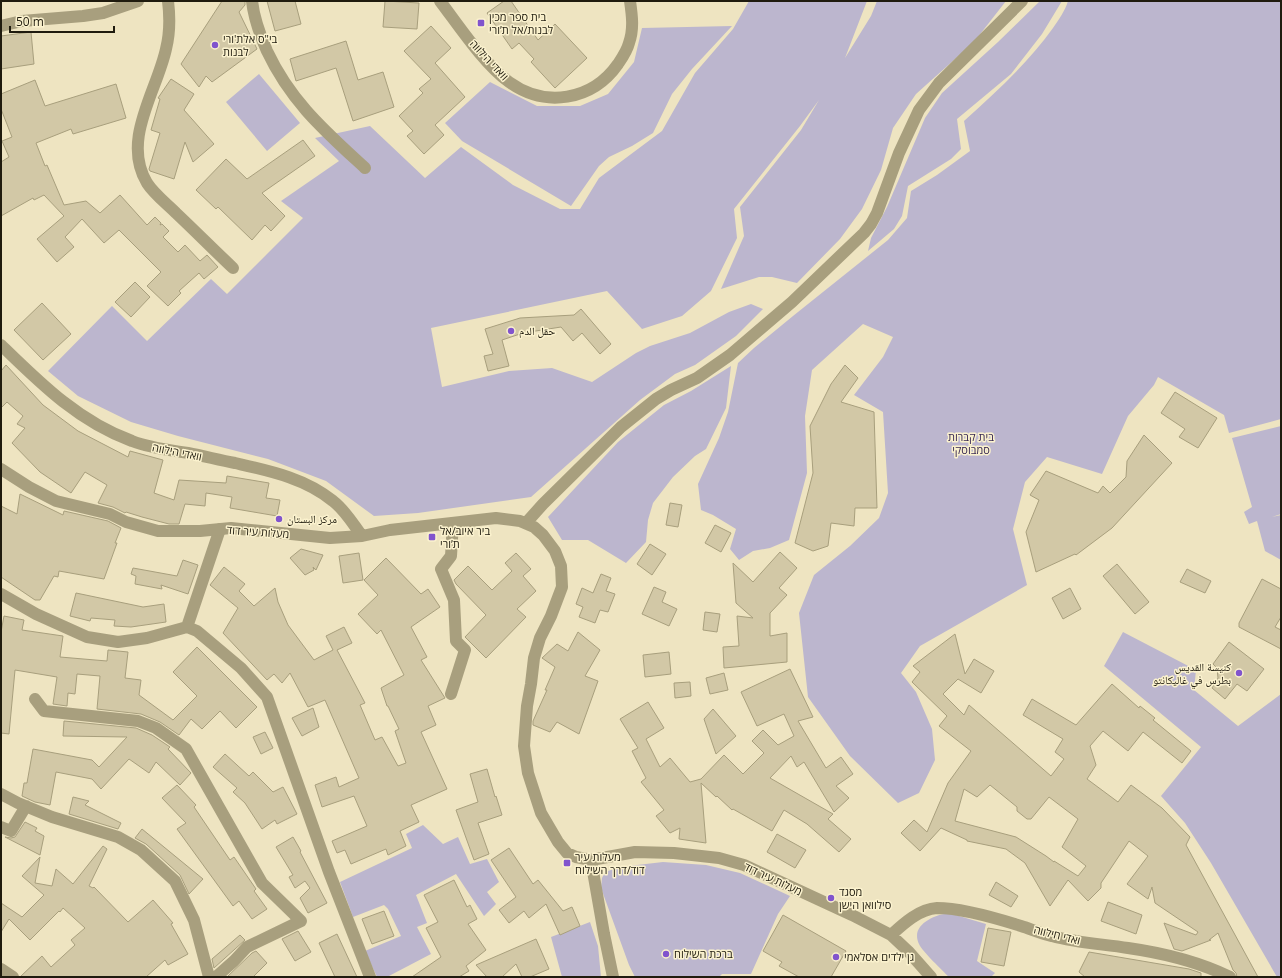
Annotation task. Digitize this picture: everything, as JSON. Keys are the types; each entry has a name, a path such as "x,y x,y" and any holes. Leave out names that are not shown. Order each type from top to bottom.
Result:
{"street":[{"path":"1,26 22,21 90,15 138,1"},
{"path":"168,1 169,27 166,50 143,117 138,144 140,169 148,184 160,197 233,268"},
{"path":"252,1 253,13 262,38 276,68 294,96 316,122 366,168"},
{"name":"וואדי הילווה","path":"440,1 475,47 498,73 509,82 535,96 553,98 566,98 579,95 593,89 613,72 623,57 629,43 632,28 630,1"},
{"path":"613,977 590,860 576,857 567,853 558,842 541,814 528,774 524,746 534,658 540,638 558,600 562,588 562,576 558,558 549,542 543,534 526,523 543,504 621,427 656,398 697,378 730,355 792,302 864,233 877,213 899,153 919,110 939,83 1022,1"},
{"name":"וואדי הילווה","path":"1,345 35,379 56,397 81,415 106,430 132,441 156,448 269,470 299,480 319,490 334,502 348,517 362,536"},
{"name":"מעלות עיר דוד","path":"1,469 56,501 110,514 126,522 158,531 187,532 231,528 253,529 330,538 362,536 390,530 496,518 513,519 526,523"},
{"path":"452,694 465,650 456,641 454,600 441,569 451,556 453,523"},
{"path":"187,627 220,529"},
{"path":"1,594 36,614 87,637 118,642 148,638 187,627 197,631 241,668 267,697 330,872 370,977"},
{"path":"35,700 44,711 138,721 156,728 186,749 262,883 301,921 247,947 216,977"},
{"path":"1,794 52,817 118,837 141,850 174,881 194,920 209,977"},
{"path":"1,827 11,831 26,806"},
{"name":"מעלות עיר דוד","path":"590,860 635,852 674,853 719,858 744,865 852,915 890,935 908,951 931,977"},
{"name":"ואדי חילווה","path":"890,935 905,922 926,910 936,908 950,909 1020,925 1052,936 1176,957 1198,963 1230,977"},
{"path":"1,969 13,977"}],"green space":[{"path":"749,1 867,1 845,58 871,16 877,1 1006,1 974,42 916,94 893,128 881,170 862,209 840,239 797,283 772,277 759,277 721,289 744,236 740,207 801,130 819,100 734,209 737,238 711,291 682,316 642,329 607,291 431,328 442,387 509,371 552,368 592,382 636,353 650,346 690,333 729,312 751,304 763,309 736,336 695,365 675,374 640,400 531,497 418,513 374,516 326,481 268,459 178,436 131,422 78,396 48,371 112,306 147,341 211,279 227,294 303,218 281,201 339,161 315,138 370,126 425,178 461,147 513,185 560,209 580,209 599,178 662,131 695,73 733,29"},
{"path":"1040,1 1062,1 1042,34 1011,74 957,119 961,149 951,159 908,186 902,216 894,229 868,251 871,238 887,207 925,118 942,93"},
{"name":"בית קברות סמבוסקי","path":"1068,1 1281,1 1281,419 1229,433 1224,415 1158,377 1154,385 1128,416 1102,474 1047,457 1025,482 1013,529 1027,585 920,646 901,673 916,692 932,729 935,760 919,793 898,803 850,756 808,697 799,613 814,575 850,546 879,518 888,493 883,412 854,395 883,357 893,337 863,324 812,370 805,416 807,473 789,540 770,548 753,551 739,560 730,549 736,529 713,515 701,510 698,484 719,438 728,412 738,363 793,316 888,240 907,218 911,191 937,175 970,151 964,121 1000,88 1033,53 1064,12"},
{"path":"732,26 692,69 672,94 653,133 632,146 609,157 599,166 571,206 462,141 445,123 490,82 537,106 580,106 608,94 634,62 642,28"},
{"path":"259,74 300,123 267,151 226,102"},
{"path":"731,366 726,408 706,449 695,456 673,477 653,503 648,520 646,542 626,563 588,540 562,540 548,517 618,442 664,405 691,391"},
{"path":"1281,426 1281,514 1272,517 1281,515 1281,560 1265,551 1257,521 1249,524 1244,512 1252,507 1232,438"},
{"path":"1123,632 1196,670 1194,690 1238,726 1281,694 1281,977 1277,977 1211,863 1185,823 1161,796 1201,747 1104,666"},
{"path":"423,825 443,844 458,837 470,864 487,859 499,882 487,892 496,904 484,916 456,874 416,895 427,923 417,927 431,954 387,977 377,977 365,951 401,936 388,909 384,905 353,917 340,882 412,848 406,834"},
{"path":"663,862 706,865 740,873 790,896 778,914 751,974 722,974 719,977 635,977 629,965 601,888 602,878 605,872 620,867"},
{"path":"949,913 986,924 977,961 995,973 991,977 949,977 919,944 917,937 921,926 925,922 937,916"},
{"path":"590,922 598,946 601,977 562,977 551,937"}],"building":[{"path":"222,1 245,1 245,5 239,12 257,49 212,82 206,76 199,87 181,64"},
{"path":"267,1 295,1 301,24 275,31"},
{"path":"385,1 419,3 417,29 383,27"},
{"path":"504,1 511,1 538,40 555,24 587,58 555,88 531,62 534,59 519,43 512,49 487,13"},
{"path":"431,26 451,48 435,63 465,97 435,125 444,135 424,154 407,136 413,131 399,116 423,93 419,89 431,79 404,51"},
{"path":"31,32 34,64 1,69 1,36"},
{"path":"346,41 358,80 383,72 394,107 353,121 336,68 296,81 290,59"},
{"path":"171,79 194,94 184,110 214,144 193,162 185,142 174,179 150,171 149,169 160,133 151,130 160,99 158,98"},
{"path":"35,80 45,106 116,84 126,118 73,134 71,129 36,143 45,166 47,165 64,205 86,201 100,213 120,195 147,225 155,217 161,223 160,225 162,224 169,231 163,237 178,252 185,245 200,261 207,255 218,267 204,279 199,273 179,291 181,293 168,306 147,286 161,272 119,230 104,243 82,219 65,237 74,247 57,262 37,239 64,216 44,195 34,200 33,198 1,216 1,162 9,157 2,141 12,137 1,109 1,94"},
{"path":"303,140 315,156 262,193 285,216 271,231 265,225 252,240 218,207 216,209 196,190 226,159 247,179"},
{"path":"135,282 150,297 131,317 115,302"},
{"path":"42,303 71,334 43,360 14,330"},
{"name":"حقل الدم","path":"581,309 611,344 600,354 582,333 573,341 561,327 523,333 502,340 509,366 488,371 484,356 493,354 485,329 520,318 574,315"},
{"path":"6,365 43,405 78,431 128,457 130,451 163,460 154,493 174,500 179,480 226,483 227,476 269,483 266,498 280,500 277,516 230,508 232,497 206,493 205,506 185,504 179,524 169,524 126,512 125,513 113,507 98,503 107,485 85,472 71,493 40,472 12,443 25,428 17,424 23,416 7,402 1,408 1,371"},
{"path":"845,365 858,378 841,402 874,412 877,508 855,508 854,526 831,523 828,546 813,551 795,543 813,473 810,426 831,384"},
{"path":"1175,392 1217,418 1198,448 1179,437 1185,429 1161,413"},
{"path":"1144,435 1172,463 1112,528 1076,555 1075,554 1036,572 1026,532 1039,500 1030,495 1046,471 1098,493 1103,486 1110,493 1126,477 1127,461"},
{"path":"20,494 63,515 64,511 108,521 121,528 104,579 59,571 58,577 54,576 40,600 35,600 1,577 1,506 17,514"},
{"path":"670,503 682,505 678,527 666,525"},
{"path":"715,525 731,533 721,552 705,543"},
{"path":"650,544 666,554 652,575 637,564"},
{"path":"301,549 323,555 316,570 313,567 314,570 305,575 290,558"},
{"path":"780,552 797,568 779,588 787,595 770,613 770,636 787,633 787,662 724,668 723,647 739,646 737,616 753,618 736,603 733,563 753,582"},
{"path":"359,553 363,580 343,583 339,556"},
{"path":"516,553 531,569 523,576 536,591 517,609 526,617 486,658 465,637 486,615 456,584 454,580 468,566 492,590 512,571 505,563"},
{"path":"386,558 421,594 428,589 440,607 411,627 427,657 421,660 445,698 428,706 436,725 421,732 447,789 411,805 419,822 400,831 406,846 388,855 386,849 351,864 345,850 337,853 332,841 367,826 354,796 322,807 315,785 336,777 339,787 359,778 325,700 308,707 290,673 282,683 274,674 267,680 223,633 238,608 210,585 224,567 245,584 239,591 254,606 275,588 278,602 288,625 314,660 333,650 326,636 344,627 352,643 337,650 365,703 360,705 375,740 382,737 398,766 406,763 395,731 399,729 387,706 381,688 404,675 381,630 377,634 358,614 378,595 364,580"},
{"path":"183,560 198,565 188,594 161,585 162,589 135,584 136,576 131,574 133,568 177,576"},
{"path":"1117,564 1149,602 1135,614 1103,576"},
{"path":"1187,569 1211,581 1205,593 1180,582"},
{"path":"601,574 611,578 606,591 615,594 608,612 600,610 595,623 579,617 583,607 576,604 582,588 593,593"},
{"path":"1262,579 1281,589 1281,617 1275,627 1281,630 1281,649 1239,627 1239,623"},
{"path":"654,587 666,592 662,602 677,609 669,626 642,614"},
{"path":"1070,588 1081,609 1063,619 1052,598"},
{"path":"76,593 143,607 164,604 166,622 131,627 114,626 115,620 91,618 90,621 70,616"},
{"path":"705,612 720,614 717,632 703,630"},
{"path":"4,616 24,620 22,630 63,636 60,657 107,661 108,650 128,652 125,678 141,680 139,695 173,720 197,696 173,672 197,647 257,707 236,728 220,711 202,729 191,719 179,735 160,722 141,714 97,709 100,676 77,674 75,694 68,693 67,706 53,704 57,677 15,670 9,734 1,733 1,632"},
{"path":"578,632 600,650 585,676 598,681 579,734 557,722 550,732 533,725 533,721 547,690 545,690 555,667 542,658 557,644 568,651"},
{"path":"955,634 965,674 974,659 994,671 981,693 958,679 943,694 964,715 969,705 1051,776 1064,759 1055,752 1063,739 1023,715 1032,699 1076,725 1112,684 1139,708 1140,706 1155,718 1153,720 1191,751 1182,763 1143,732 1128,751 1103,731 1090,746 1096,765 1087,779 1118,802 1131,785 1162,808 1190,837 1186,845 1258,977 1237,977 1218,933 1209,940 1211,940 1182,951 1174,949 1164,923 1196,935 1198,932 1155,903 1152,887 1148,899 1127,884 1148,856 1129,841 1101,883 1101,888 1088,901 1068,880 1050,906 1025,863 1006,849 967,841 941,828 920,851 901,833 914,820 927,832 948,783 971,751 939,726 947,716 912,682 920,672 913,666","holes":["990,785 1017,807 1017,811 1027,819 1031,819 1049,797 1078,819 1062,847 1086,866 1078,876 1016,837 955,821 964,789 977,797"]},
{"name":"كنيسة القديس بطرس في غاليكانتو","path":"1229,642 1264,669 1247,691 1237,684 1225,699 1212,688 1218,678 1217,668 1213,664"},
{"path":"669,652 671,674 645,677 643,655"},
{"path":"790,669 813,717 798,721 826,768 841,757 853,774 836,786 849,798 834,812 804,762 797,767 791,756 770,778 833,814 828,819 851,839 839,852 807,824 784,810 772,831 733,809 732,810 701,783 706,843 679,839 680,828 670,833 656,816 664,810 641,782 646,778 632,751 638,748 620,719 648,702 664,728 646,739 660,767 670,758 690,782 701,779 724,755 743,774 764,753 752,741 763,730 778,745 794,736 784,714 757,726 741,692"},
{"path":"724,673 728,690 710,694 706,678"},
{"path":"690,682 691,696 675,698 674,683"},
{"path":"313,708 319,727 302,736 292,718"},
{"path":"713,709 736,736 716,754 704,719"},
{"path":"64,721 136,728 152,735 170,747 168,749 191,773 180,785 156,762 149,773 129,759 101,789 92,779 56,772 50,805 35,802 22,796 24,783 27,783 33,749 92,760 99,767 127,737 63,736"},
{"path":"265,732 273,748 261,754 253,737"},
{"path":"225,754 249,776 253,772 273,792 283,787 297,814 277,824 275,820 262,829 245,803 233,792 237,788 213,767"},
{"path":"487,769 502,815 478,823 489,854 474,860 456,810 478,802 470,774"},
{"path":"177,785 196,805 194,807 230,860 234,857 256,889 254,891 267,909 252,919 239,901 233,906 177,829 186,823 162,798"},
{"path":"73,797 89,801 85,805 121,823 118,829 69,814"},
{"path":"25,822 37,828 35,831 44,836 40,855 5,837 15,837"},
{"path":"142,829 203,879 189,894 180,875 146,844 135,838"},
{"path":"777,834 806,850 795,868 767,852"},
{"path":"293,837 327,903 308,913 300,898 310,888 305,881 295,888 289,877 293,875 276,847"},
{"path":"103,846 107,849 89,886 94,887 128,922 153,900 173,923 171,924 188,954 168,965 165,960 146,977 20,977 42,956 51,967 75,945 71,940 85,928 63,908 30,940 9,919 1,932 1,903 22,917 44,895 22,876 40,857 35,883 52,886 56,869 73,884"},
{"path":"509,848 533,884 538,880 563,911 572,907 580,926 560,935 546,904 529,918 524,911 509,923 499,910 516,897 491,860"},
{"path":"454,880 467,907 470,905 477,919 468,924 486,950 466,966 469,971 459,977 412,977 441,957 426,928 438,922 424,895"},
{"path":"996,882 1018,896 1011,907 989,895"},
{"path":"1108,902 1142,915 1136,934 1101,921"},
{"path":"384,911 394,936 372,944 362,919"},
{"path":"783,915 846,951 831,977 799,977 779,966 782,962 763,951"},
{"path":"988,928 1011,932 1004,966 981,962"},
{"path":"298,931 311,952 295,961 282,939"},
{"path":"337,934 357,977 335,977 319,943"},
{"path":"240,935 245,940 214,968 212,959"},
{"path":"536,939 549,969 530,977 522,977 516,964 502,977 487,977 476,965"},
{"path":"256,951 267,963 253,977 227,977 252,953"},
{"path":"1089,952 1189,969 1201,973 1201,977 1085,977 1079,972"}],"place":[{"name":"בית ספר מכין לבנות/אל ת׳ורי","path":"481,23"},
{"name":"בי\"ס אלת'ורי לבנות","path":"215,45"},
{"name":"حقل الدم","path":"511,331"},
{"name":"مركز البستان","path":"279,519"},
{"name":"ביר איוב/אל ת׳ורי","path":"432,537"},
{"name":"كنيسة القديس بطرس في غاليكانتو","path":"1239,673"},
{"name":"מעלות עיר דוד/דרך השילוח","path":"567,863"},
{"name":"מסגד סילוואן הישן","path":"831,898"},
{"name":"ברכת השילוח","path":"666,954"},
{"name":"גן ילדים אסלאמי","path":"836,957"}]}
